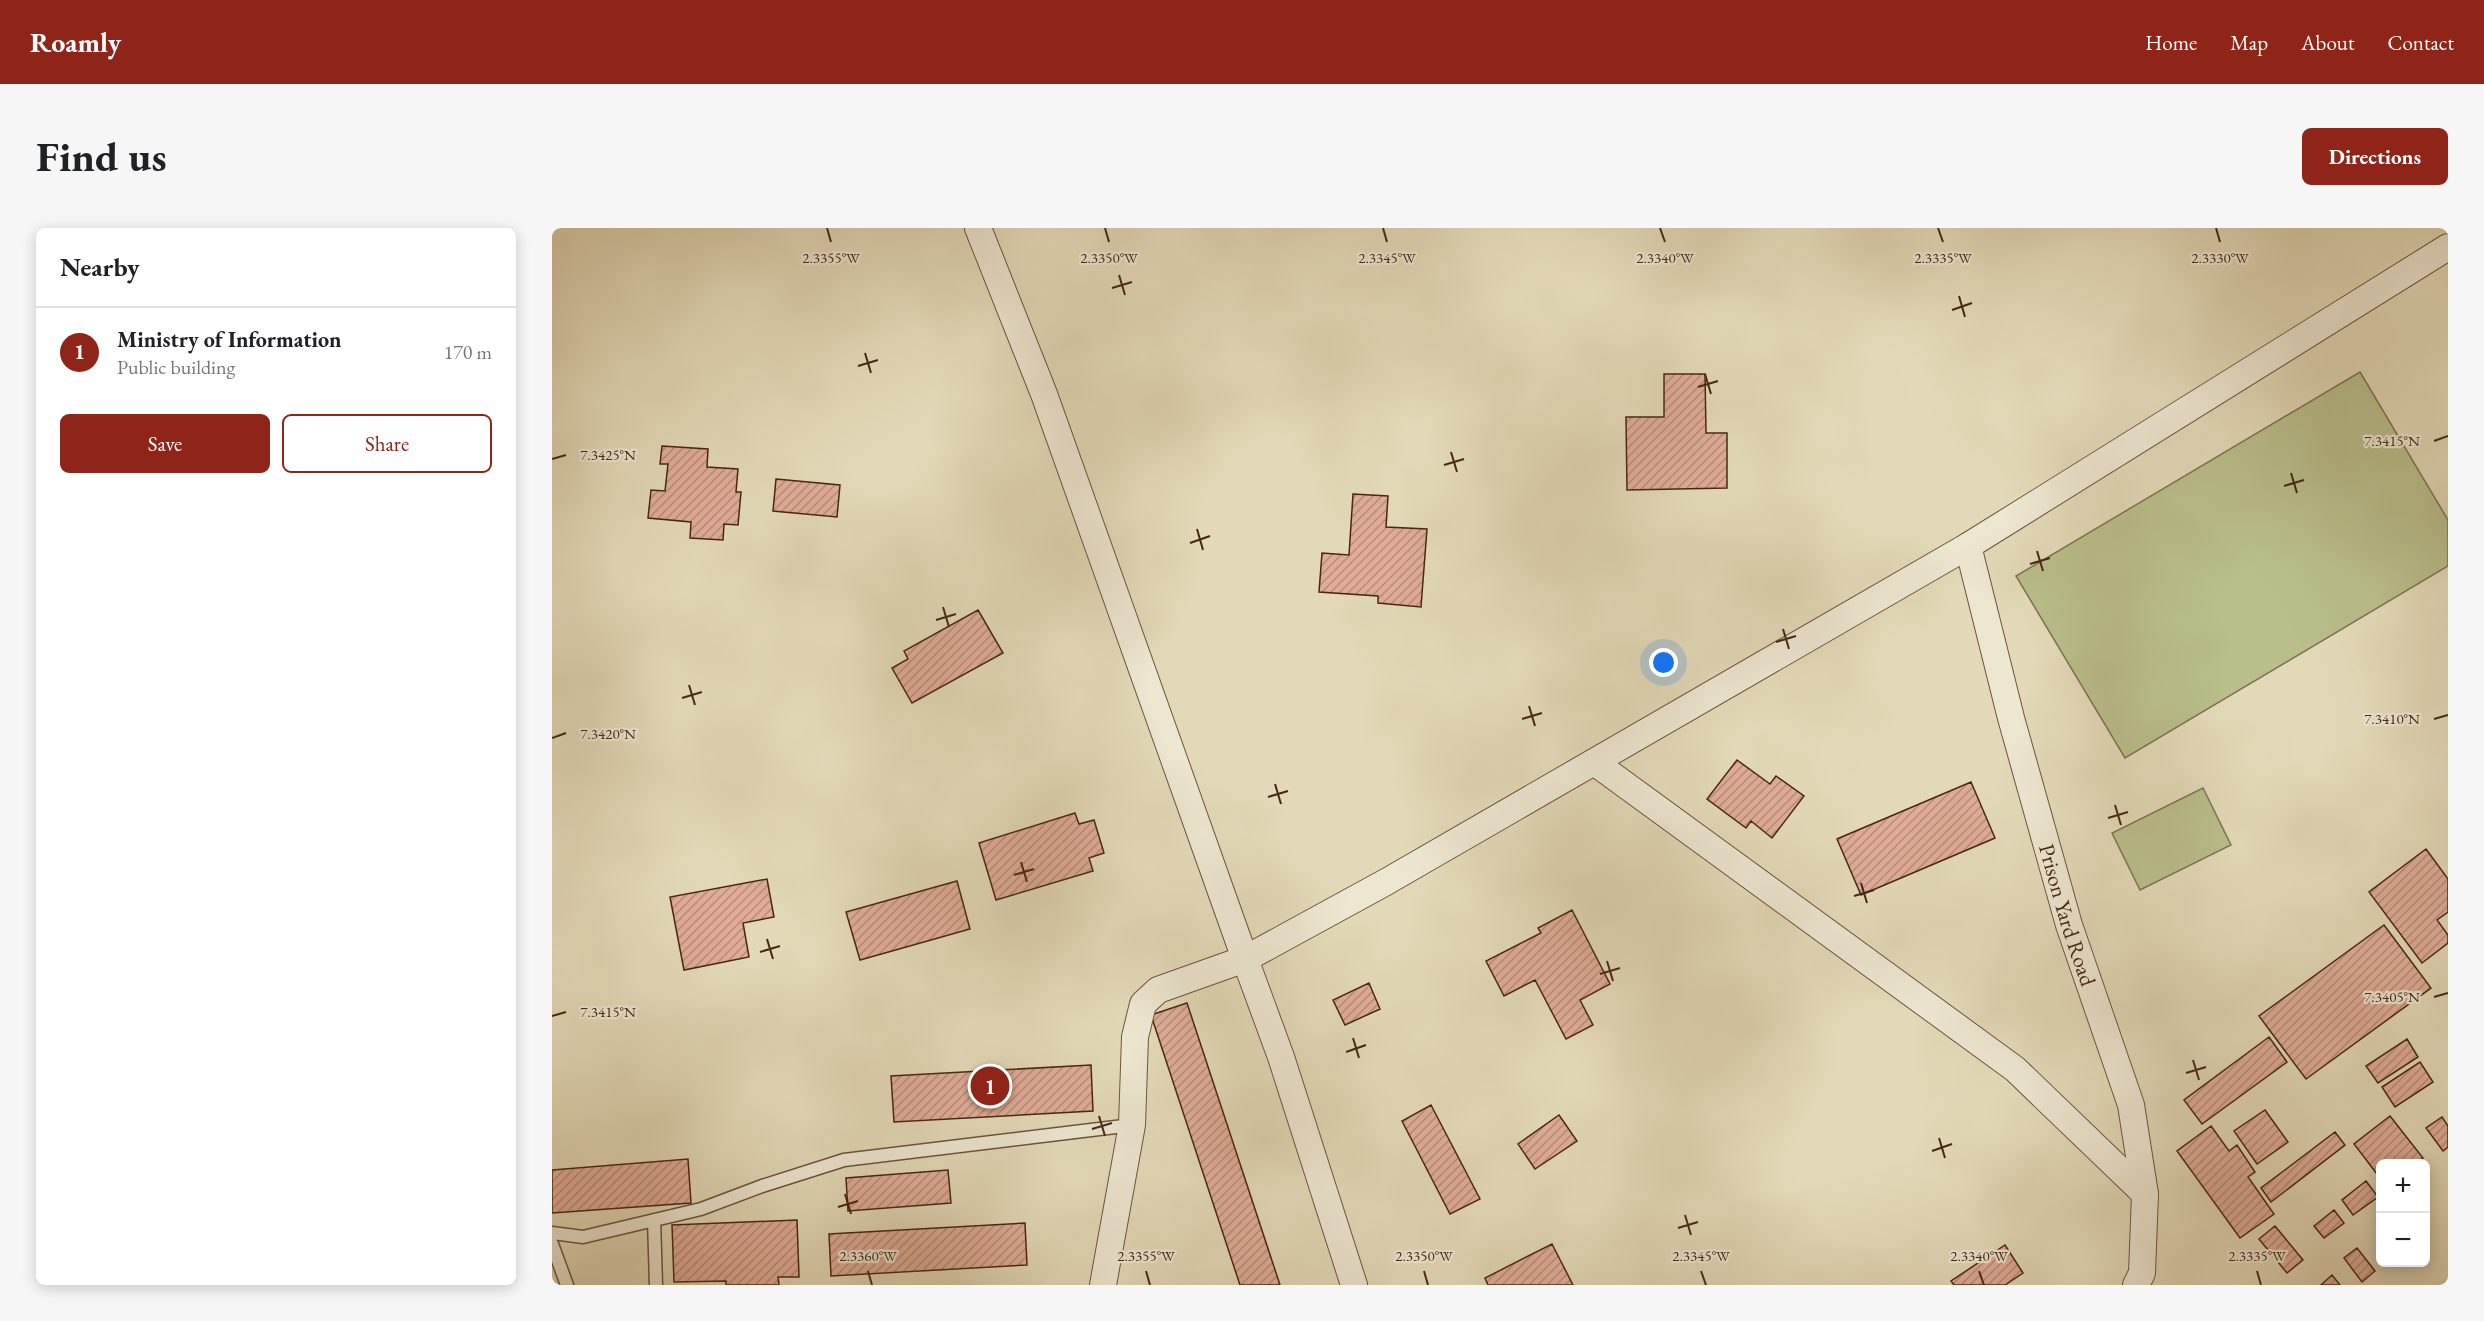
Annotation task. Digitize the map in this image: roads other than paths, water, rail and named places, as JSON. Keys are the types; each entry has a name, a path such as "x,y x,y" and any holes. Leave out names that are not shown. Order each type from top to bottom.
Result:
{"street":[{"path":"978,228 1044,394 1281,1057 1354,1285"},
{"path":"1103,1285 1132,1125 1136,1037 1143,1004 1158,990 1245,959 1386,882 1968,546 2448,247"},
{"name":"Prison Yard Road","path":"1968,546 2017,740 2069,926 2132,1105 2145,1194 2142,1273 2136,1285"},
{"path":"1594,762 2015,1070 2145,1194"}],"lane":[{"path":"552,1233 583,1237 701,1209 762,1186 844,1160 1132,1125"},
{"path":"654,1220 656,1285"},
{"path":"552,1244 567,1285"}],"place":[{"name":"Ministry of Information","path":"990,1086"}]}
